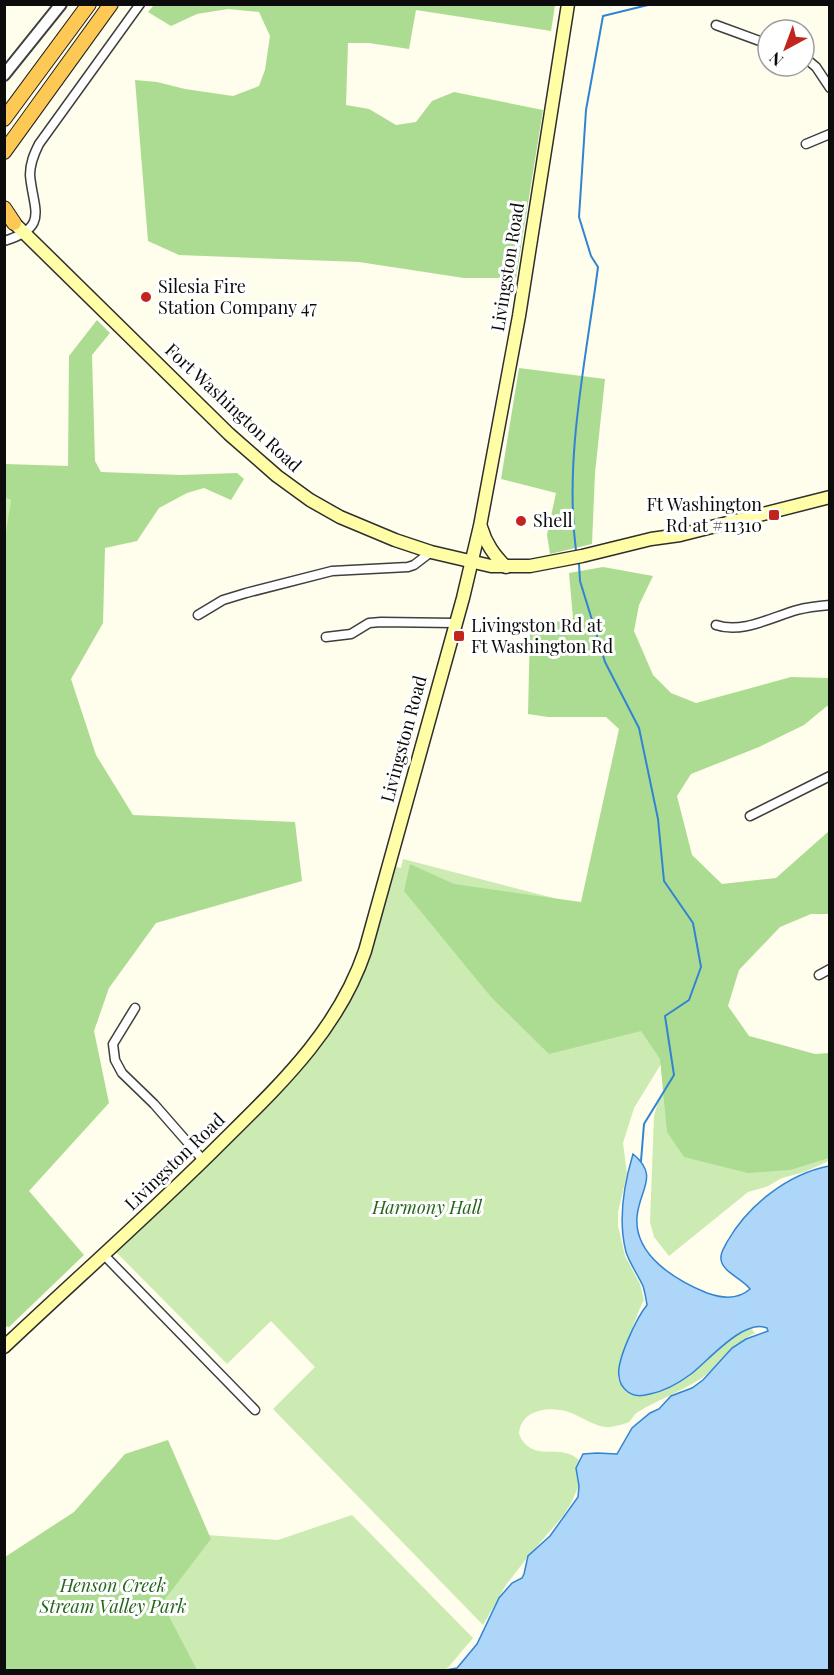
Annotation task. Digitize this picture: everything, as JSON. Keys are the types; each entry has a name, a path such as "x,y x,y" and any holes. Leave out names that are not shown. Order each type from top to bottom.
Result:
{"highway":[{"path":"4,119 89,4"},
{"path":"4,152 111,4"},
{"path":"4,162 19,132"},
{"path":"4,208 14,223"}],"main road":[{"name":"Livingston Road","path":"4,1347 266,1098 309,1051 335,1015 353,983 365,951 480,526 519,316 568,4"},
{"name":"Fort Washington Road","path":"14,223 229,434 277,476 310,500 340,517 375,533 431,552 506,567 542,564 691,532 830,497"},
{"path":"480,526 484,540 506,567"}],"street":[{"path":"4,75 61,4"},
{"path":"4,241 14,223 36,216 30,169 39,144 140,4"},
{"path":"716,25 756,40"},
{"path":"816,67 830,88"},
{"path":"806,144 830,134"},
{"path":"198,615 223,600 246,593 332,571 408,567 431,552"},
{"path":"716,625 724,628 738,627 797,610 830,605"},
{"path":"326,637 351,633 369,623 455,623"},
{"path":"750,816 830,776"},
{"path":"819,975 830,969"},
{"path":"135,1008 113,1044 115,1060 122,1073 154,1104 203,1160"},
{"path":"103,1254 255,1410"}],"green space":[{"path":"154,5 555,5 551,31 416,10 409,49 369,43 348,43 346,105 369,109 396,125 416,122 432,101 454,92 543,110 516,278 464,278 359,262 179,255 148,241 135,80 233,96 259,86 265,70 270,36 259,12 228,9 197,14 171,26 148,12"},
{"path":"97,320 110,333 92,355 95,461 101,472 180,475 237,473 244,479 231,500 204,488 187,493 159,508 137,541 105,548 103,623 71,679 96,755 133,815 295,822 302,881 156,923 109,988 94,1031 109,1103 29,1191 84,1255 9,1327 4,1326 4,544 11,500 5,498 5,464 68,466 69,356"},
{"path":"519,368 605,379 595,473 592,544 550,554 547,535 556,493 501,479"},
{"path":"5,498 11,500 5,544"},
{"path":"603,567 653,576 639,605 634,631 653,675 671,693 696,703 791,677 829,678 829,707 827,706 804,725 759,747 691,774 677,796 692,855 722,884 776,878 829,831 829,914 811,914 780,927 739,970 728,1006 749,1036 815,1054 829,1053 829,1158 790,1170 748,1173 684,1157 667,1132 660,1059 641,1031 549,1054 491,997 404,891 410,864 454,884 581,902 619,729 606,717 548,717 528,714 530,628 573,618 569,573"},
{"name":"Harmony Hall","path":"403,859 635,919 669,1051 634,1108 623,1143 627,1174 618,1212 618,1226 625,1256 640,1284 644,1300 628,1340 618,1380 629,1392 645,1395 749,1326 755,1333 733,1348 703,1377 638,1412 627,1423 605,1427 567,1411 553,1409 533,1413 523,1421 519,1434 525,1443 539,1451 572,1455 580,1461 582,1479 563,1516 506,1585 483,1625 273,1409 315,1367 271,1321 227,1364 112,1248 211,1154 336,1016 392,866 401,868"},
{"path":"702,1054 829,1058 829,1161 748,1192 669,1256 654,1237 650,1222 654,1117 661,1095 671,1080"},
{"path":"168,1440 211,1539 162,1603 197,1670 5,1670 5,1557 74,1512 125,1454"},
{"name":"Henson Creek Stream Valley Park","path":"352,1515 473,1638 446,1670 5,1670 4,1594 206,1535 278,1540"}],"water":[{"path":"633,1154 641,1162 647,1176 637,1217 638,1231 649,1254 682,1281 707,1293 724,1297 740,1295 750,1289 722,1264 722,1250 736,1228 758,1204 784,1184 814,1170 829,1166 829,1670 446,1670 457,1668 477,1644 499,1598 512,1583 522,1578 528,1556 550,1536 578,1497 576,1468 583,1454 617,1454 632,1428 650,1413 659,1409 671,1396 692,1388 703,1380 732,1348 746,1339 768,1331 767,1328 758,1327 737,1335 691,1374 661,1391 636,1395 623,1387 619,1378 621,1360 633,1329 647,1305 643,1286 626,1252 622,1228 625,1190"}],"waterway":[{"path":"576,551 573,516 575,445 598,267 591,256 579,217 586,110 603,16 652,4"},
{"path":"579,564 580,581 605,662 639,728 658,819 664,881 693,923 701,967 689,1000 665,1016 674,1075 644,1124 641,1161"}],"place":[{"name":"Silesia Fire Station Company 47","path":"146,297"},
{"name":"Ft Washington Rd at #11310","path":"774,515"},
{"name":"Shell","path":"521,521"},
{"name":"Livingston Rd at Ft Washington Rd","path":"459,636"}]}
